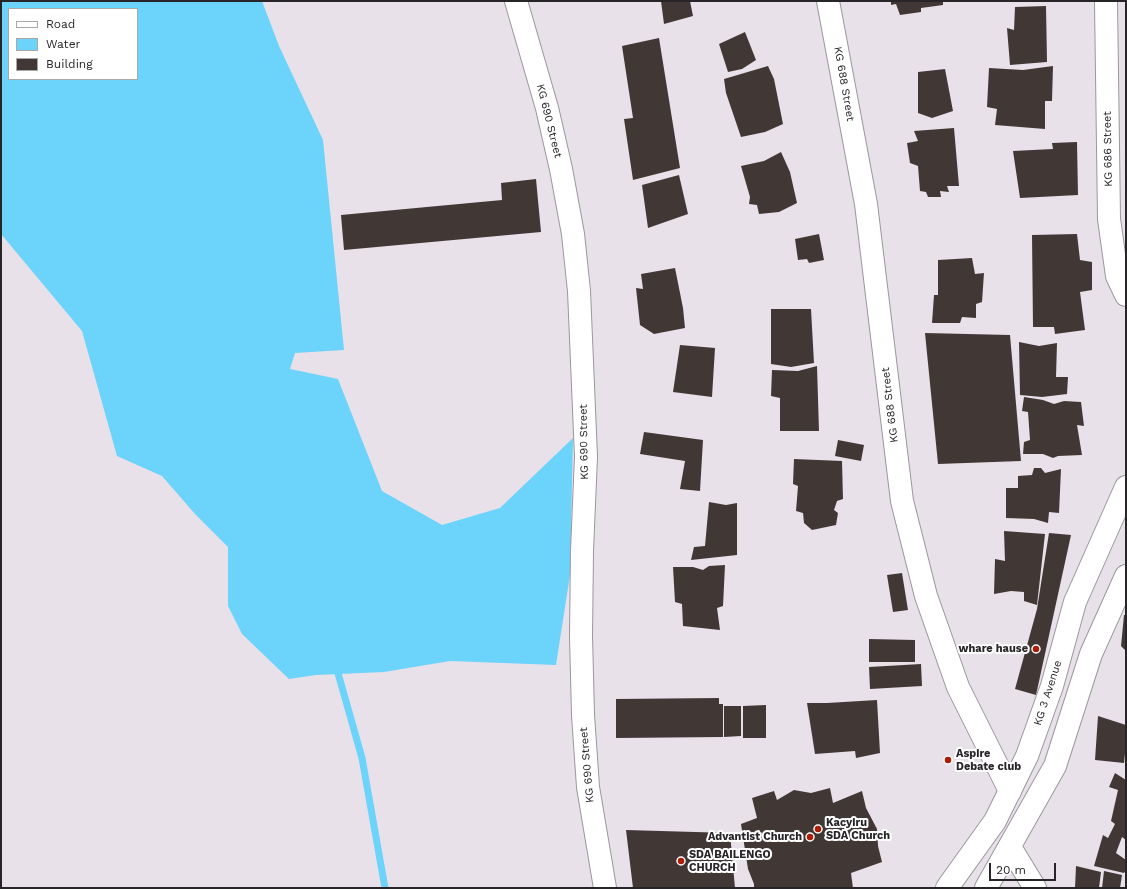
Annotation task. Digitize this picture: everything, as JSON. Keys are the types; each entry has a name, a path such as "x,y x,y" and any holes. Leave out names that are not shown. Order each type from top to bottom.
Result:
{"street":[{"name":"KG 690 Street","path":"516,1 547,108 561,169 574,234 580,291 586,457 582,550 581,636 583,716 588,788 605,888"},
{"name":"KG 688 Street","path":"828,1 866,204 902,501 926,596 958,687 1010,792"},
{"name":"KG 686 Street","path":"1106,1 1110,219 1117,276 1126,295"},
{"name":"KG 3 Avenue","path":"947,888 995,821 1027,756 1052,686 1075,602 1126,487"},
{"path":"986,888 1055,766 1091,654 1126,576"},
{"path":"1010,847 1035,888"}],"water":[{"path":"1,1 262,1 279,46 323,140 344,350 295,353 290,369 338,379 382,491 442,525 500,508 573,438 570,575 556,665 450,661 384,672 316,675 289,679 242,634 228,606 228,547 195,514 162,476 117,456 82,331 1,234"}],"building":[{"path":"661,1 690,1 693,16 664,24"},
{"path":"891,1 943,1 943,5 921,8 921,12 900,15 896,4 891,5"},
{"path":"1046,6 1047,62 1010,65 1007,28 1014,30 1015,7"},
{"path":"745,32 756,60 742,69 728,72 719,44"},
{"path":"659,38 680,168 633,180 624,119 633,118 622,46"},
{"path":"768,66 774,79 783,124 765,132 741,137 726,93 724,79"},
{"path":"1053,66 1052,101 1045,101 1045,129 995,125 997,109 987,107 989,68 1023,70"},
{"path":"945,69 953,111 932,118 918,113 918,72"},
{"path":"954,128 959,186 947,186 949,192 940,191 941,197 928,197 926,192 920,191 918,166 910,163 907,143 918,141 914,131"},
{"path":"1077,142 1078,195 1020,198 1013,151 1053,149 1052,143"},
{"path":"781,152 790,172 797,203 779,212 759,214 757,205 749,204 750,197 741,166 764,161"},
{"path":"679,175 688,214 648,228 642,185"},
{"path":"536,179 541,232 344,250 341,215 502,200 501,183"},
{"path":"819,234 824,260 809,263 807,259 798,260 795,239"},
{"path":"1077,234 1080,260 1092,262 1092,290 1080,292 1085,330 1055,334 1054,327 1033,327 1032,235"},
{"path":"972,258 975,274 984,273 982,302 976,304 976,318 962,317 960,323 932,323 934,295 938,295 938,260"},
{"path":"675,268 683,308 685,328 654,334 640,325 636,288 643,289 641,274"},
{"path":"771,309 811,309 814,363 791,367 771,364"},
{"path":"925,333 1010,335 1021,461 938,464"},
{"path":"1019,342 1039,346 1057,343 1056,377 1068,377 1067,394 1042,397 1020,395"},
{"path":"680,345 715,348 712,397 673,392"},
{"path":"817,366 819,431 780,431 780,398 771,396 772,370 798,371"},
{"path":"1024,397 1043,400 1054,404 1064,401 1081,402 1084,426 1077,425 1082,455 1058,456 1053,458 1043,454 1023,454 1024,442 1030,440 1028,412 1022,411"},
{"path":"644,432 703,440 700,491 680,489 685,461 640,454"},
{"path":"838,440 864,445 861,461 835,456"},
{"path":"794,459 842,461 843,499 837,501 834,510 838,513 836,525 812,530 804,523 803,513 796,511 798,486 793,484"},
{"path":"1034,468 1041,468 1045,473 1061,469 1059,513 1049,512 1048,523 1034,519 1006,518 1006,488 1018,488 1018,476 1032,475"},
{"path":"709,502 726,505 737,503 737,555 691,560 694,547 705,546"},
{"path":"1004,531 1045,534 1037,605 1024,601 1024,592 1011,591 994,594 995,559 1005,561"},
{"name":"whare hause","path":"1049,533 1071,535 1036,695 1015,689 1037,609"},
{"path":"725,565 723,606 717,608 720,630 683,626 682,604 675,602 673,567 693,567 703,570 709,566"},
{"path":"902,573 908,610 893,612 887,575"},
{"path":"1124,615 1126,615 1126,651 1121,646"},
{"path":"869,639 915,640 915,662 869,662"},
{"path":"921,664 922,686 870,689 869,667"},
{"path":"719,698 719,704 723,704 723,737 616,738 616,699"},
{"path":"877,700 880,753 856,758 855,751 815,754 807,703"},
{"path":"766,705 766,738 743,738 743,706"},
{"path":"724,706 741,706 741,736 724,737"},
{"path":"1098,716 1126,725 1124,763 1095,760"},
{"path":"1115,773 1126,780 1126,840 1122,837 1116,853 1126,860 1126,870 1124,873 1094,866 1103,835 1108,838 1115,824 1111,821 1118,790 1109,787"},
{"name":"Advantist Church","path":"830,788 833,803 862,791 866,808 877,829 878,846 882,862 851,873 853,888 754,888 754,884 748,869 741,824 757,818 752,798 774,791 777,800 794,790 811,793"},
{"name":"SDA BAILENGO CHURCH","path":"626,830 730,833 735,888 633,888"},
{"path":"1076,866 1101,872 1099,888 1075,888"},
{"path":"1104,871 1122,875 1120,888 1102,888"}],"waterway":[{"path":"336,666 362,758 385,888"}],"place":[{"name":"whare hause","path":"1036,649"},
{"name":"Aspire Debate club","path":"948,760"},
{"name":"Kacyiru SDA Church","path":"818,829"},
{"name":"Advantist Church","path":"810,837"},
{"name":"SDA BAILENGO CHURCH","path":"681,861"}]}
